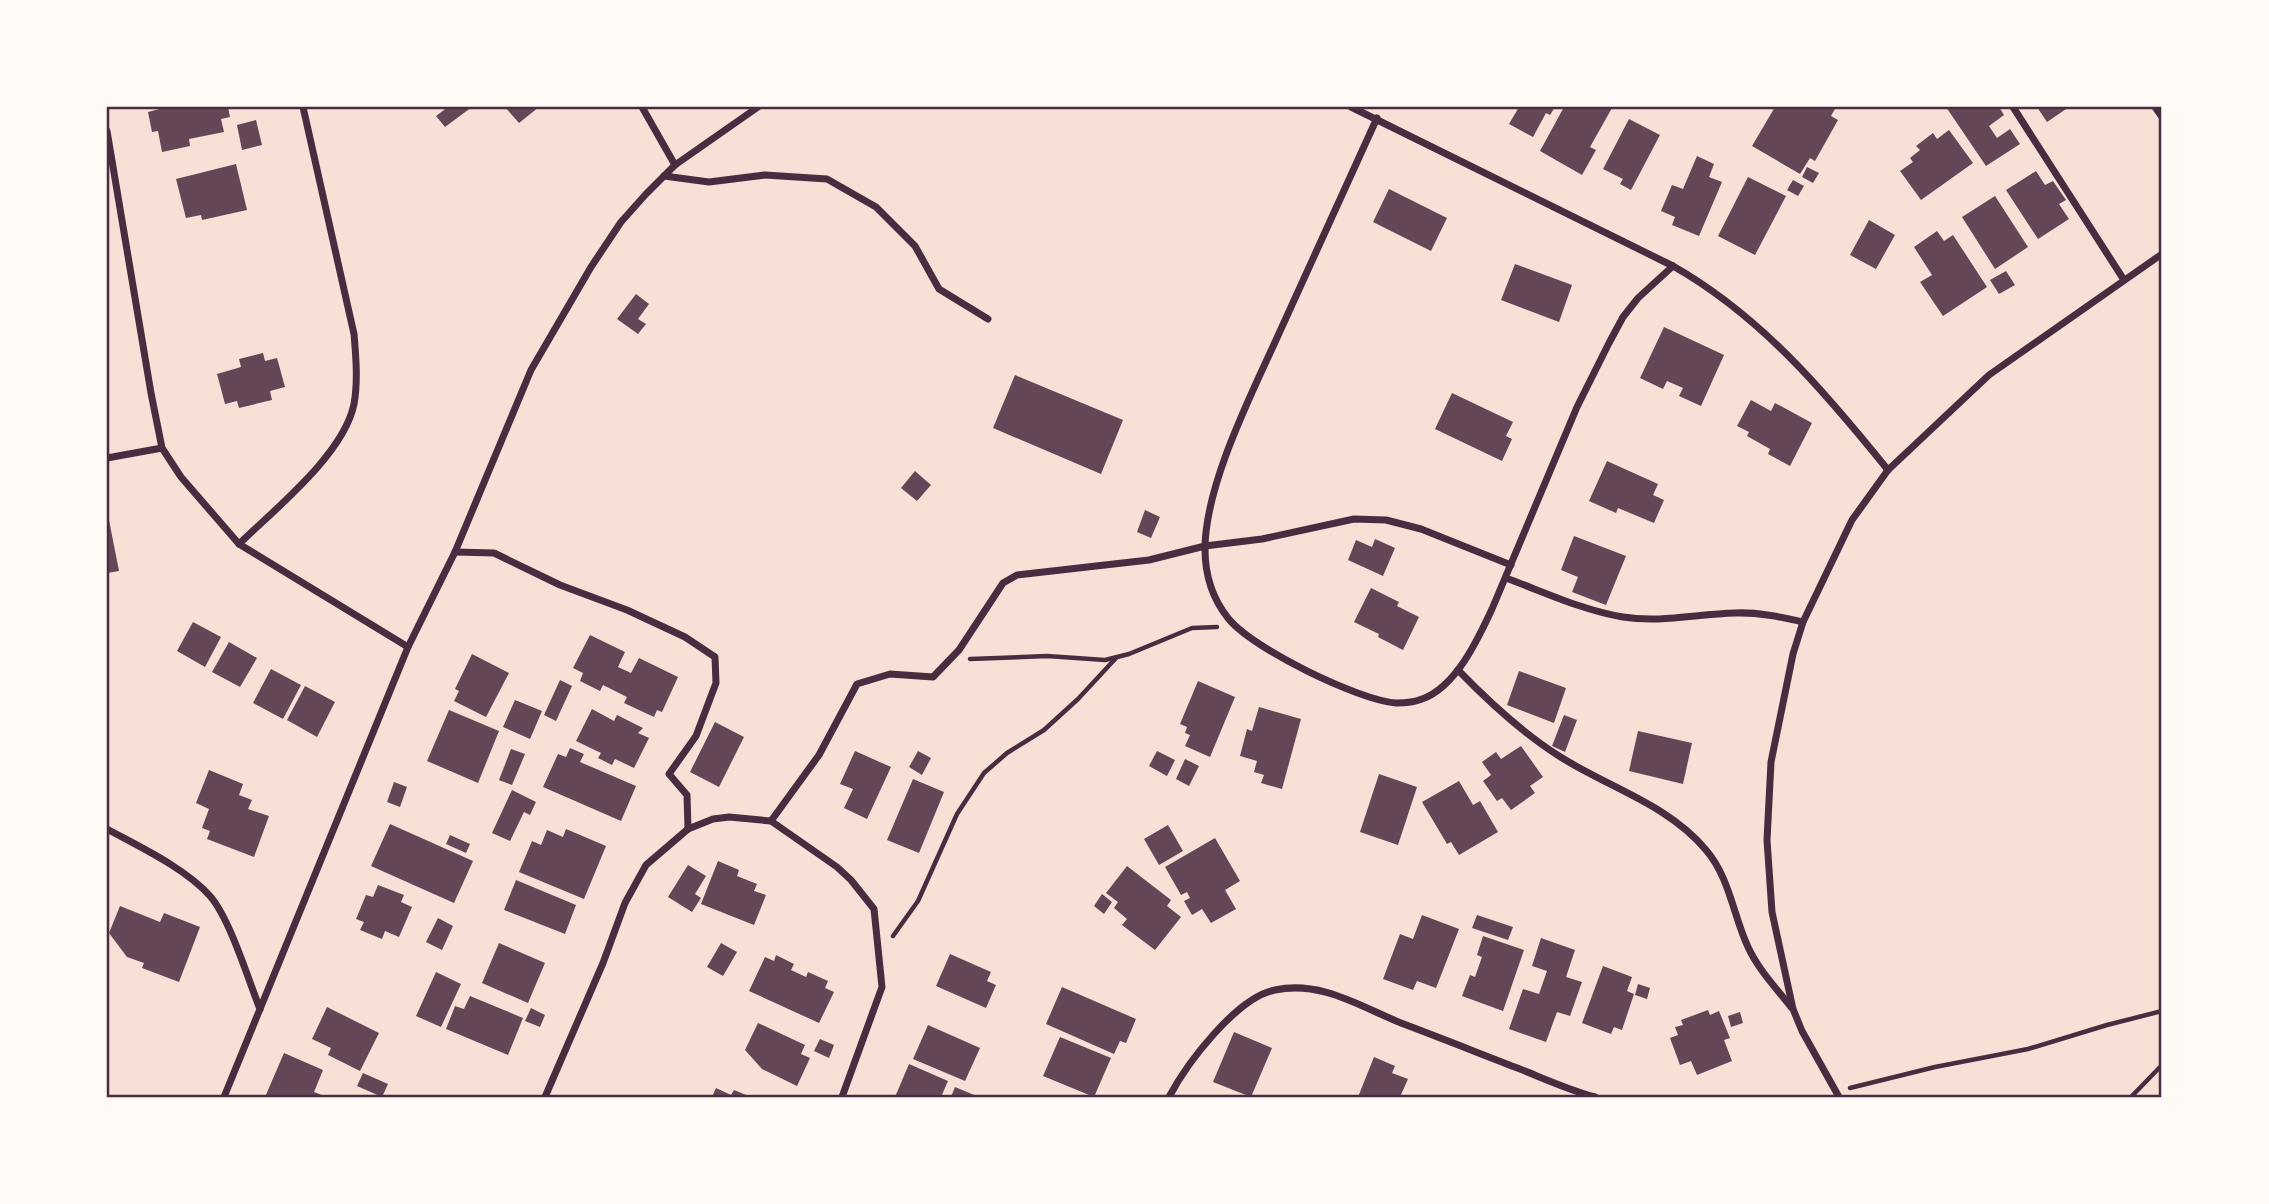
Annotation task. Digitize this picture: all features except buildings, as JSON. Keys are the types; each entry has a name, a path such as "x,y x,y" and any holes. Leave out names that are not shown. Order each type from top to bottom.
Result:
{"street":[{"path":"239,544 325,459 340,438 354,405 354,334 303,107"},
{"path":"642,107 675,165"},
{"path":"224,1097 408,647 455,552 531,370 591,267 646,194 675,165 758,107"},
{"path":"2013,107 2124,280"},
{"path":"2155,107 2162,117"},
{"path":"1356,108 1706,285 1788,355 1840,411 1888,470"},
{"path":"1377,118 1243,412 1207,522 1206,564 1212,591 1219,605 1238,629 1288,660 1339,685 1397,703 1422,699 1438,690 1458,670 1477,640 1506,578 1572,419 1609,343 1623,317 1638,298 1673,266"},
{"path":"107,131 110,174 162,448 181,477 239,544 408,647"},
{"path":"664,176 709,182 765,175 827,179 876,207 915,246 939,289 988,319"},
{"path":"1837,1094 1802,1031 1793,1009 1772,912 1768,840 1771,762 1793,654 1803,622 1852,520 1888,470 1989,374 2162,254"},
{"path":"107,458 162,448"},
{"path":"771,821 819,755 857,684 890,674 933,677 949,662 972,632 1003,583 1013,576 1149,560 1205,546 1262,539 1354,519 1386,520 1421,529 1511,565"},
{"path":"455,552 494,553 560,585 627,610 685,637 715,657 716,683 696,736 669,774 687,795 688,829"},
{"path":"1506,578 1574,604 1622,617 1657,620 1737,613 1768,615 1803,622"},
{"path":"1458,670 1499,711 1560,757 1626,790 1688,831 1707,850 1720,870 1752,955 1793,1009"},
{"path":"545,1097 603,963 625,903 652,858 688,829 713,819 729,817 771,821 837,867 874,909 882,987 842,1097"},
{"path":"107,829 188,877 212,899 223,919 260,1010"},
{"path":"1169,1097 1179,1080 1222,1026 1250,1000 1275,990 1300,988 1340,995 1395,1020 1595,1097"}],"path":[{"path":"949,662 1021,656 1092,660 1116,658 1192,628 1207,626 1238,629"},
{"path":"880,954 918,901 957,814 984,773 1007,752 1044,730 1078,699 1116,658"},
{"path":"1837,1094 1935,1067 2028,1049 2162,1011"},
{"path":"2131,1097 2162,1065"}]}
